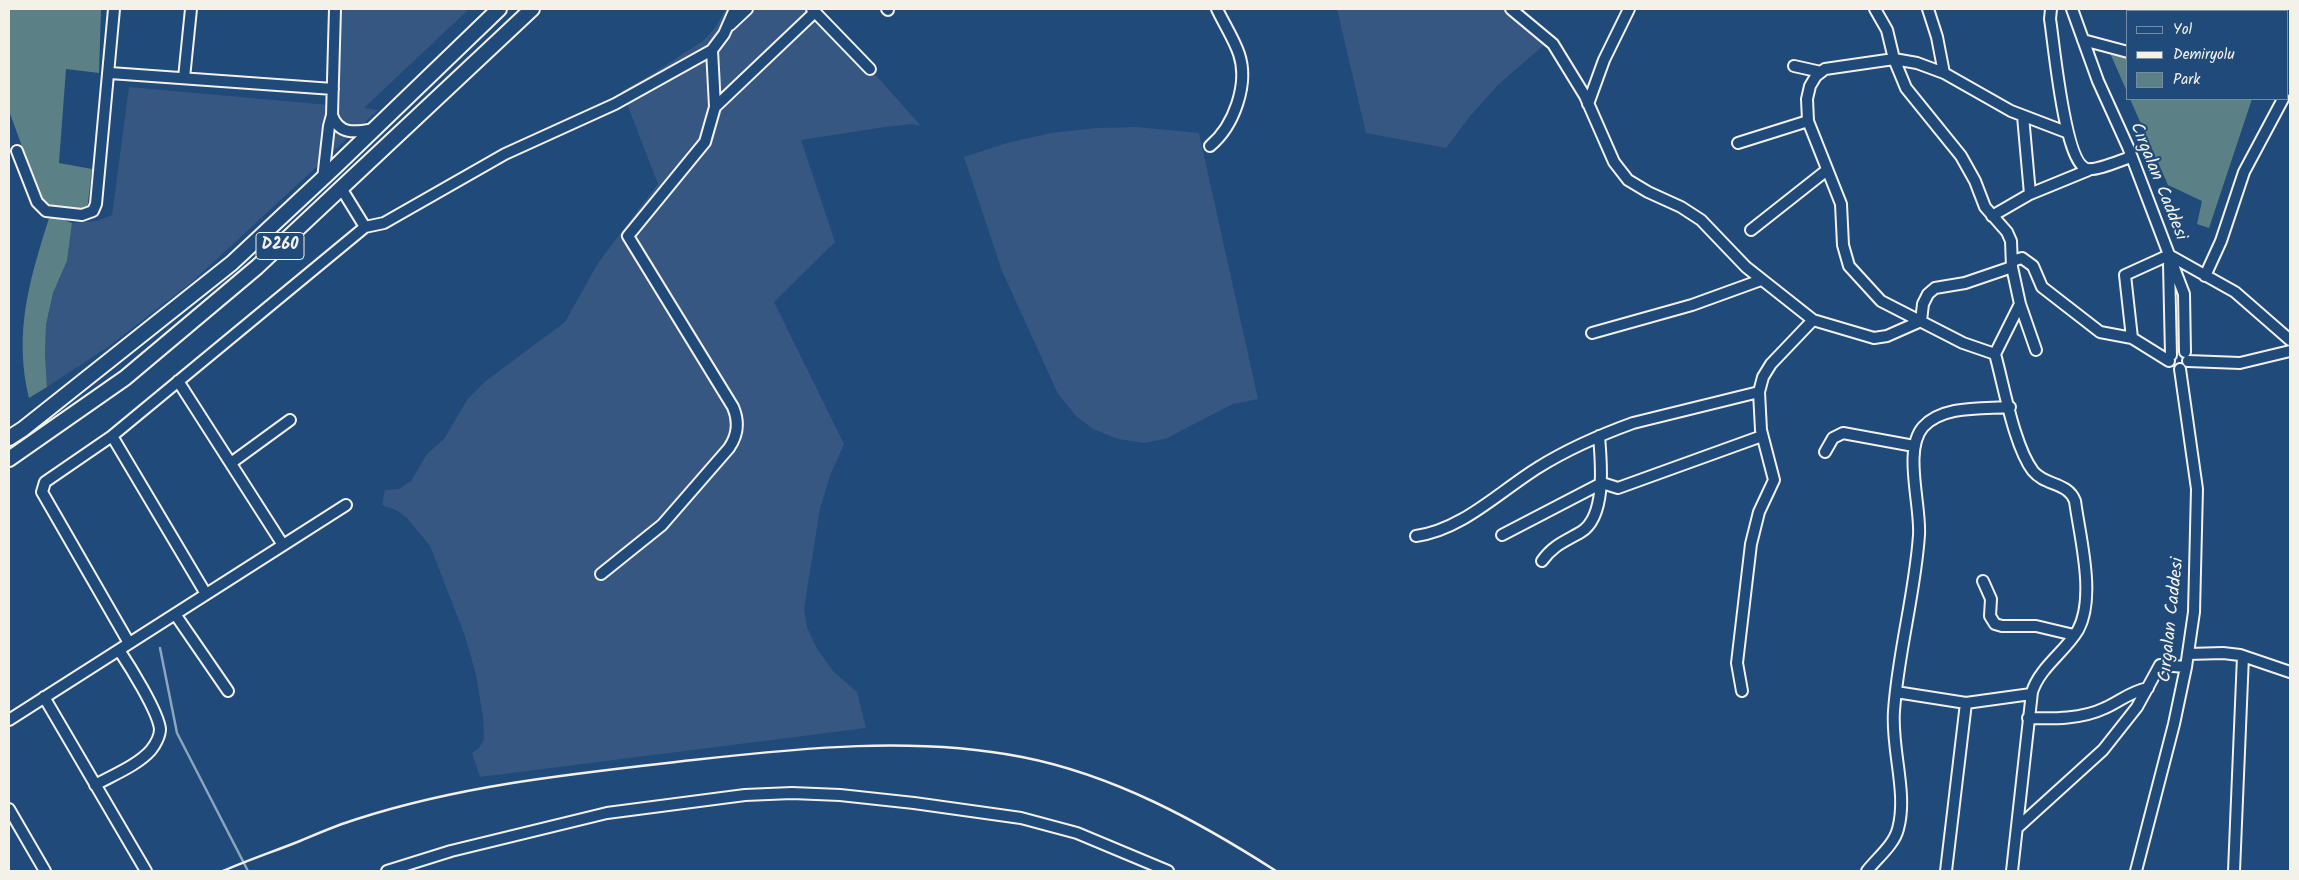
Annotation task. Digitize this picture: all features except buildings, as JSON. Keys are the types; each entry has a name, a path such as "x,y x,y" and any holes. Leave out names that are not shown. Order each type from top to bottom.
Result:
{"highway":[{"name":"D260","path":"9,438 23,429 232,263 323,179 499,9"},
{"name":"D260","path":"9,459 125,378 257,267 532,9"}],"street":[{"path":"17,151 37,202 42,208 46,211 82,215 93,211 96,204 110,73 114,9"},
{"path":"184,78 191,9"},
{"path":"323,179 332,115 335,9"},
{"path":"129,643 42,492 45,482 112,436 365,227 384,224 505,154 630,97 712,50 727,28 735,9"},
{"path":"727,28 747,9"},
{"path":"1210,146 1219,139 1232,115 1242,75 1239,54 1217,9"},
{"path":"1511,9 1553,44 1588,104 1610,155 1623,174 1648,192 1681,207 1701,220 1761,280 1813,320 1874,338 1887,336 1921,321"},
{"path":"1588,104 1607,53 1629,9"},
{"path":"1875,9 1887,30 1894,59 1906,88 1961,156 1975,181 1985,207 2009,237 2020,304 2036,350"},
{"path":"1928,9 1937,37 1944,72"},
{"path":"2051,9 2050,19 2066,132 2078,162 2084,168 2091,169"},
{"name":"Cırgalan Caddesi","path":"2072,9 2184,294 2187,357"},
{"path":"714,107 814,10 870,69"},
{"path":"2083,40 2126,51"},
{"path":"601,574 662,524 729,448 736,434 738,423 733,407 628,236 705,142 714,107 712,50"},
{"path":"1995,354 1963,343 1882,301 1850,266 1844,252 1841,204 1808,121 1808,92 1813,80 1825,68 1894,59 1917,63 1944,72 2011,112 2066,132"},
{"path":"1794,66 1820,72"},
{"path":"110,73 333,89"},
{"path":"2206,276 2221,241 2244,172 2282,100"},
{"path":"332,115 338,126 348,131 376,128"},
{"path":"2023,116 2030,194"},
{"path":"1738,143 1808,121"},
{"path":"1992,216 2030,194 2091,169 2131,157"},
{"path":"1751,230 1828,170"},
{"path":"341,188 365,227"},
{"path":"2132,338 2125,274 2169,255 2235,292 2290,340"},
{"name":"Cırgalan Caddesi","path":"2169,255 2170,358"},
{"path":"1921,321 1923,304 1928,294 1935,288 1965,283 2022,258 2030,263 2042,287 2100,332 2132,338 2170,358 2173,367 2180,369 2186,365 2187,357"},
{"path":"1592,333 1692,305 1761,280"},
{"path":"2012,871 2031,694 2040,676 2074,635 2083,617 2087,592 2075,501 2069,490 2047,482 2033,471 2019,440 1995,354 2020,304"},
{"path":"1742,691 1738,663 1751,544 1760,512 1774,480 1762,436 1759,418 1759,392 1763,377 1776,356 1813,320"},
{"path":"2170,358 2178,350 2187,357 2240,363 2290,351"},
{"name":"Cırgalan Caddesi","path":"2136,871 2174,724 2186,667 2194,612 2198,505 2195,466 2180,369"},
{"path":"178,381 283,545"},
{"path":"1416,536 1432,533 1456,522 1539,467 1599,436 1632,423 1759,392"},
{"path":"1867,871 1892,841 1899,827 1900,794 1894,731 1896,692 1919,534 1914,446 1923,428 1940,415 2010,407"},
{"path":"230,464 290,420"},
{"path":"1825,452 1832,438 1843,433 1914,446"},
{"path":"112,436 206,594"},
{"path":"1542,561 1555,546 1581,532 1591,522 1602,483 1599,436"},
{"path":"1502,535 1602,483 1618,488 1762,436"},
{"path":"9,720 346,505"},
{"path":"1983,581 1991,598 1990,616 1995,624 2002,626 2036,626 2074,635"},
{"path":"175,614 228,692"},
{"path":"95,785 148,754 156,744 160,728 132,669 119,650"},
{"path":"2188,654 2223,653 2243,656 2290,672"},
{"path":"2234,871 2243,656"},
{"path":"2016,828 2103,750 2125,723 2148,688 2160,665 2186,667"},
{"path":"2028,718 2061,720 2099,710 2126,695 2148,688"},
{"path":"1896,692 1966,703 2031,694"},
{"path":"44,697 146,871"},
{"path":"1946,871 1966,703"},
{"path":"387,871 451,851 607,813 745,795 792,793 840,795 1021,818 1077,833 1168,871"},
{"path":"9,809 45,871"}],"shaded area":[{"path":"339,9 469,9 364,108 378,110 192,282 108,347 47,387 46,325 53,293 67,261 72,223 97,221 112,215 129,87 340,106"},
{"path":"726,9 817,9 921,126 912,124 885,127 801,140 835,242 774,302 844,444 830,476 820,509 804,609 807,627 817,649 833,671 857,692 866,728 480,777 472,753 479,748 484,739 483,717 476,675 465,636 430,546 407,518 396,510 382,505 385,490 399,489 411,481 427,454 444,439 467,400 487,380 565,322 598,263 658,184 622,91 654,73 704,40 715,28"},
{"path":"1337,9 1518,9 1552,38 1499,84 1471,115 1446,148 1366,133"},
{"path":"1137,127 1199,133 1258,399 1233,404 1165,439 1144,443 1118,439 1093,429 1076,416 1058,394 1002,271 964,157 1007,143 1051,133 1096,128"}],"green space":[{"path":"9,9 101,9 99,73 66,69 59,163 92,169 87,211 44,206 9,111"},
{"path":"2106,44 2126,50 2126,89"},
{"path":"2130,100 2252,100 2209,228 2197,224 2202,201 2168,185"},
{"path":"50,215 72,223 67,261 53,293 46,325 47,387 29,398 24,374 23,328 30,283"}],"waterway":[{"path":"160,648 177,733 248,871"}],"railway":[{"path":"223,871 350,821 398,807 481,788 608,770 816,748 857,746 940,747 981,751 1022,757 1090,775 1154,802 1186,818 1276,871"}]}
